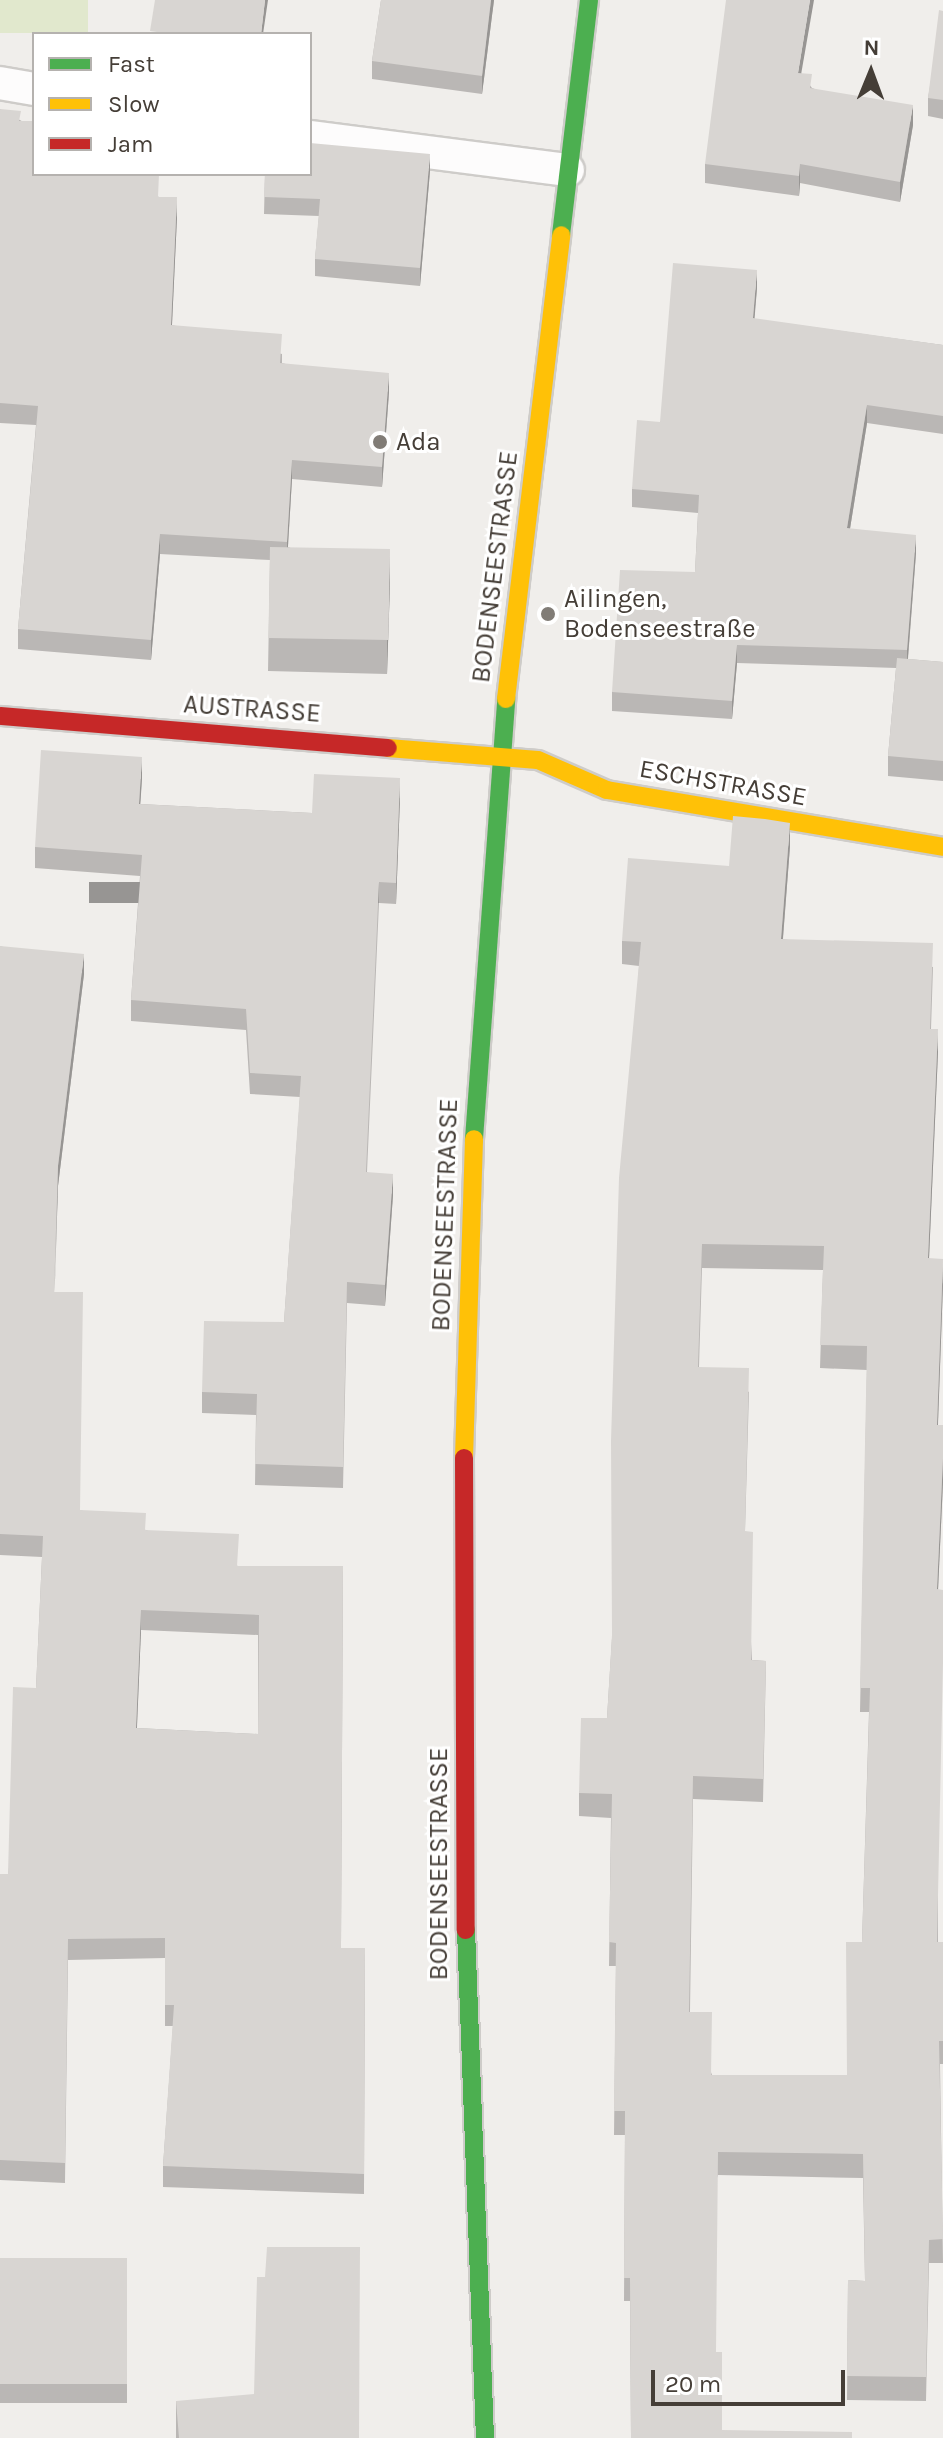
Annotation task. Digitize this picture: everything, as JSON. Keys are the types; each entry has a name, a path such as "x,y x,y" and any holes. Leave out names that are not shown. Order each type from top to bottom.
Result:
{"main road":[{"name":"BODENSEESTRASSE","path":"485,2438 466,2036 464,1421 476,1084 499,755 589,0"},
{"name":"AUSTRASSE","path":"0,716 499,755"},
{"name":"ESCHSTRASSE","path":"499,755 538,760 607,790 943,847"}],"lane":[{"path":"0,83 32,89"},
{"path":"312,137 568,170"}],"green space":[{"path":"0,0 88,0 88,32 0,33"}],"building":[{"path":"155,0 265,0 261,32 150,31"},
{"path":"381,0 491,0 482,76 372,61"},
{"path":"726,0 810,0 798,73 812,74 810,88 913,105 900,182 800,164 799,176 705,164"},
{"path":"939,10 943,11 943,100 928,98"},
{"path":"0,109 21,111 19,121 32,121 32,176 159,176 158,197 177,197 171,325 282,334 280,363 389,373 382,467 292,460 287,542 160,534 151,640 18,629 38,406 0,403"},
{"path":"312,143 430,154 420,268 315,259 320,199 264,197 265,176 312,176"},
{"path":"673,263 757,270 753,318 943,345 943,416 867,405 847,528 916,535 907,650 737,645 732,701 612,692 620,570 695,572 699,495 632,489 637,420 660,422"},
{"path":"270,547 390,549 388,640 268,638"},
{"path":"897,658 943,662 943,761 888,756"},
{"path":"41,750 142,757 139,804 312,813 314,774 400,778 396,883 379,882 366,1172 393,1174 385,1285 347,1282 343,1467 255,1464 257,1394 202,1392 204,1321 284,1322 301,1076 250,1073 246,1009 131,1000 142,855 35,847"},
{"path":"733,816 790,823 781,939 933,943 930,1029 938,1029 928,1258 943,1259 937,1425 943,1425 937,1589 943,1590 943,1663 937,1942 943,1942 943,2041 939,2041 943,2239 929,2240 926,2377 847,2376 848,2280 865,2281 863,2154 718,2152 716,2352 722,2352 722,2430 852,2432 852,2438 631,2438 630,2278 624,2278 625,2111 614,2111 616,1943 609,1942 612,1794 579,1793 581,1718 607,1718 612,1635 611,1441 619,1178 641,942 622,941 628,858 729,866","holes":["702,1244 824,1246 820,1345 867,1346 860,1688 870,1688 862,1942 846,1942 847,2075 711,2075 712,2012 689,2012 693,1776 763,1779 766,1661 751,1660 753,1532 745,1531 749,1368 698,1367"]},
{"path":"0,946 84,954 58,1166 54,1292 83,1292 80,1510 146,1513 145,1530 239,1534 237,1566 343,1566 341,1948 365,1948 364,2174 163,2166 174,2005 165,2005 165,1938 68,1939 65,2163 0,2160 0,1874 8,1874 13,1687 36,1688 43,1536 0,1534","holes":["141,1610 259,1615 258,1734 136,1728"]},
{"path":"267,2247 360,2247 359,2438 179,2438 176,2401 254,2394 257,2277 265,2277"},
{"path":"0,2258 127,2258 127,2384 0,2384"}],"traffic: fast":[{"path":"561,235 589,0"},
{"path":"474,1139 506,699"},
{"path":"466,1930 485,2438"}],"traffic: slow":[{"path":"506,699 561,235"},
{"path":"388,748 538,760 607,790 943,847"},
{"path":"464,1458 474,1139"}],"traffic: jam":[{"path":"0,716 388,748"},
{"path":"464,1458 466,1930"}],"place":[{"name":"Ada","path":"380,442"},
{"name":"Ailingen, Bodenseestraße","path":"548,614"}]}
